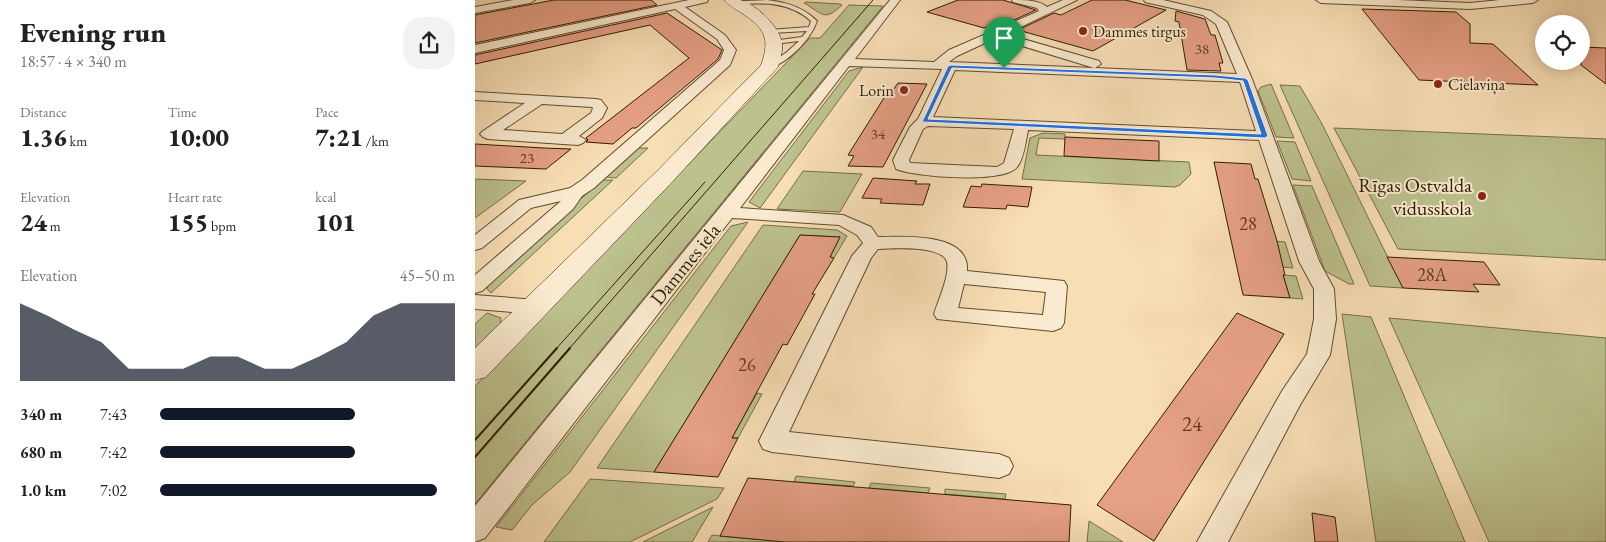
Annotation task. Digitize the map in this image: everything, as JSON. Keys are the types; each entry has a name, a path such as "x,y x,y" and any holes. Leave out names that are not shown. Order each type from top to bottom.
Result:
{"street":[{"path":"475,10 530,0"},
{"path":"475,49 703,0"},
{"name":"Dammes iela","path":"475,528 895,0"},
{"path":"1017,0 1041,6 1046,12"},
{"path":"1022,126 1011,165 1002,171 991,174 910,169 902,166 901,160 917,127 924,121 944,66 953,53 1071,0"},
{"path":"1149,0 1207,13 1221,22 1245,80 1309,261 1324,289 1325,319 1317,355 1211,542"},
{"path":"1321,0 1487,3 1533,0"},
{"path":"475,368 666,175 771,47 760,19 733,2"},
{"path":"475,244 525,204 576,192 588,184 726,62 730,50 725,41 677,6"},
{"path":"994,34 1095,64"},
{"path":"845,62 1215,76 1245,80"},
{"path":"475,96 596,103 601,108 597,115 565,139"},
{"path":"539,100 488,134 581,140"},
{"path":"924,121 1265,136"},
{"path":"475,286 567,205 576,192"},
{"path":"727,212 843,220 864,231 873,243"},
{"path":"873,243 931,244 953,254 957,260 956,277 945,314 1053,323 1057,286 956,277"},
{"path":"873,243 862,256 772,441 999,466"},
{"path":"475,302 536,307"}],"lane":[{"path":"733,2 775,1 787,4 813,19 814,24 811,29 788,55 771,47"},
{"path":"771,47 811,29"},
{"path":"771,47 803,39"}],"green space":[{"path":"804,3 842,5 831,13 823,15"},
{"path":"849,5 883,6 475,504 475,386 810,38 820,38"},
{"path":"863,67 760,208 749,202 849,71"},
{"path":"1271,84 1294,138 1276,137 1258,91 1261,87"},
{"path":"1280,85 1300,86 1322,124 1403,288 1370,286"},
{"name":"Rīgas Ostvalda vidusskola","path":"1334,128 1606,139 1606,260 1398,249"},
{"path":"1043,133 1065,134 1065,139 1039,138 1036,155 1189,162 1191,174 1180,185 1175,187 1022,179 1030,138"},
{"path":"1277,141 1295,142 1311,181 1292,179"},
{"path":"638,148 648,148 616,178 606,177"},
{"path":"803,171 862,174 840,212 777,209"},
{"path":"475,179 526,181 475,218"},
{"path":"602,180 613,180 491,293 487,289 488,282"},
{"path":"1293,185 1312,186 1354,284 1349,284 1325,271"},
{"path":"748,222 570,472 532,505 512,530 496,527 731,226"},
{"path":"763,225 837,230 847,236 834,258 830,257 840,237 800,235 654,472 597,468"},
{"path":"1273,241 1285,242 1293,268 1281,267"},
{"path":"1283,275 1296,276 1303,299 1290,298"},
{"path":"487,313 501,318 500,330 475,355 475,324"},
{"path":"1342,314 1371,317 1465,542 1376,542"},
{"path":"1389,318 1606,338 1606,542 1489,542"},
{"path":"757,393 762,394 738,438 732,438"},
{"path":"796,476 855,482 853,486 794,482"},
{"path":"590,479 724,488 717,499 630,542 544,542"},
{"path":"871,483 930,488 928,493 869,488"},
{"path":"945,489 1006,494 1005,499 945,494"},
{"path":"713,507 692,542 643,542"},
{"path":"1089,521 1123,542 1087,542"},
{"path":"712,535 720,536 785,542 708,542"}],"building":[{"path":"554,0 651,0 657,5 475,43 475,15"},
{"path":"958,0 1003,0 1036,10 1001,26 994,24 984,28 927,12"},
{"path":"1092,0 1125,0 1166,10 1093,51 1018,30 1054,13 1061,15"},
{"path":"1362,9 1456,12 1470,24 1470,43 1493,44 1538,85 1419,80"},
{"path":"1176,11 1205,19 1211,35 1215,35 1223,63 1219,63 1221,71 1187,70 1179,22 1175,21"},
{"path":"667,13 722,50 718,59 636,128 632,128 613,144 586,142 588,140 586,138 689,58 650,25 475,64 475,55"},
{"path":"1590,47 1606,48 1606,84 1588,70 1590,70"},
{"path":"898,83 927,84 883,167 848,166 854,156 848,155 889,90 893,90"},
{"path":"1065,137 1159,141 1159,161 1064,156"},
{"path":"475,144 571,149 546,169 475,166"},
{"path":"1214,162 1251,164 1255,179 1258,179 1277,241 1285,275 1283,275 1290,298 1243,295"},
{"path":"873,178 917,181 915,184 930,184 923,205 880,203 882,199 862,198"},
{"path":"982,184 1032,187 1028,207 1007,205 1006,209 963,207 971,186 981,187"},
{"path":"800,235 840,237 830,257 834,258 812,294 815,294 787,345 783,344 732,438 738,438 718,477 654,472"},
{"path":"1387,257 1484,262 1500,285 1473,284 1479,292 1403,288"},
{"path":"1237,313 1284,334 1154,541 1097,505"},
{"path":"748,478 1071,505 1069,542 785,542 720,536"},
{"path":"1312,513 1335,517 1338,542 1315,542"}],"tram line":[{"path":"569,349 873,0"},
{"path":"556,349 705,182"},
{"path":"475,440 557,348"},
{"path":"475,457 570,348"}],"place":[{"name":"Dammes tirgus","path":"1083,31"},
{"name":"Cielaviņa","path":"1438,84"},
{"name":"Lorin","path":"904,90"},
{"name":"Rīgas Ostvalda vidusskola","path":"1482,196"}],"route":[{"path":"951,66 1004,68 1215,76 1245,80 1265,136 924,121 951,66"}]}
